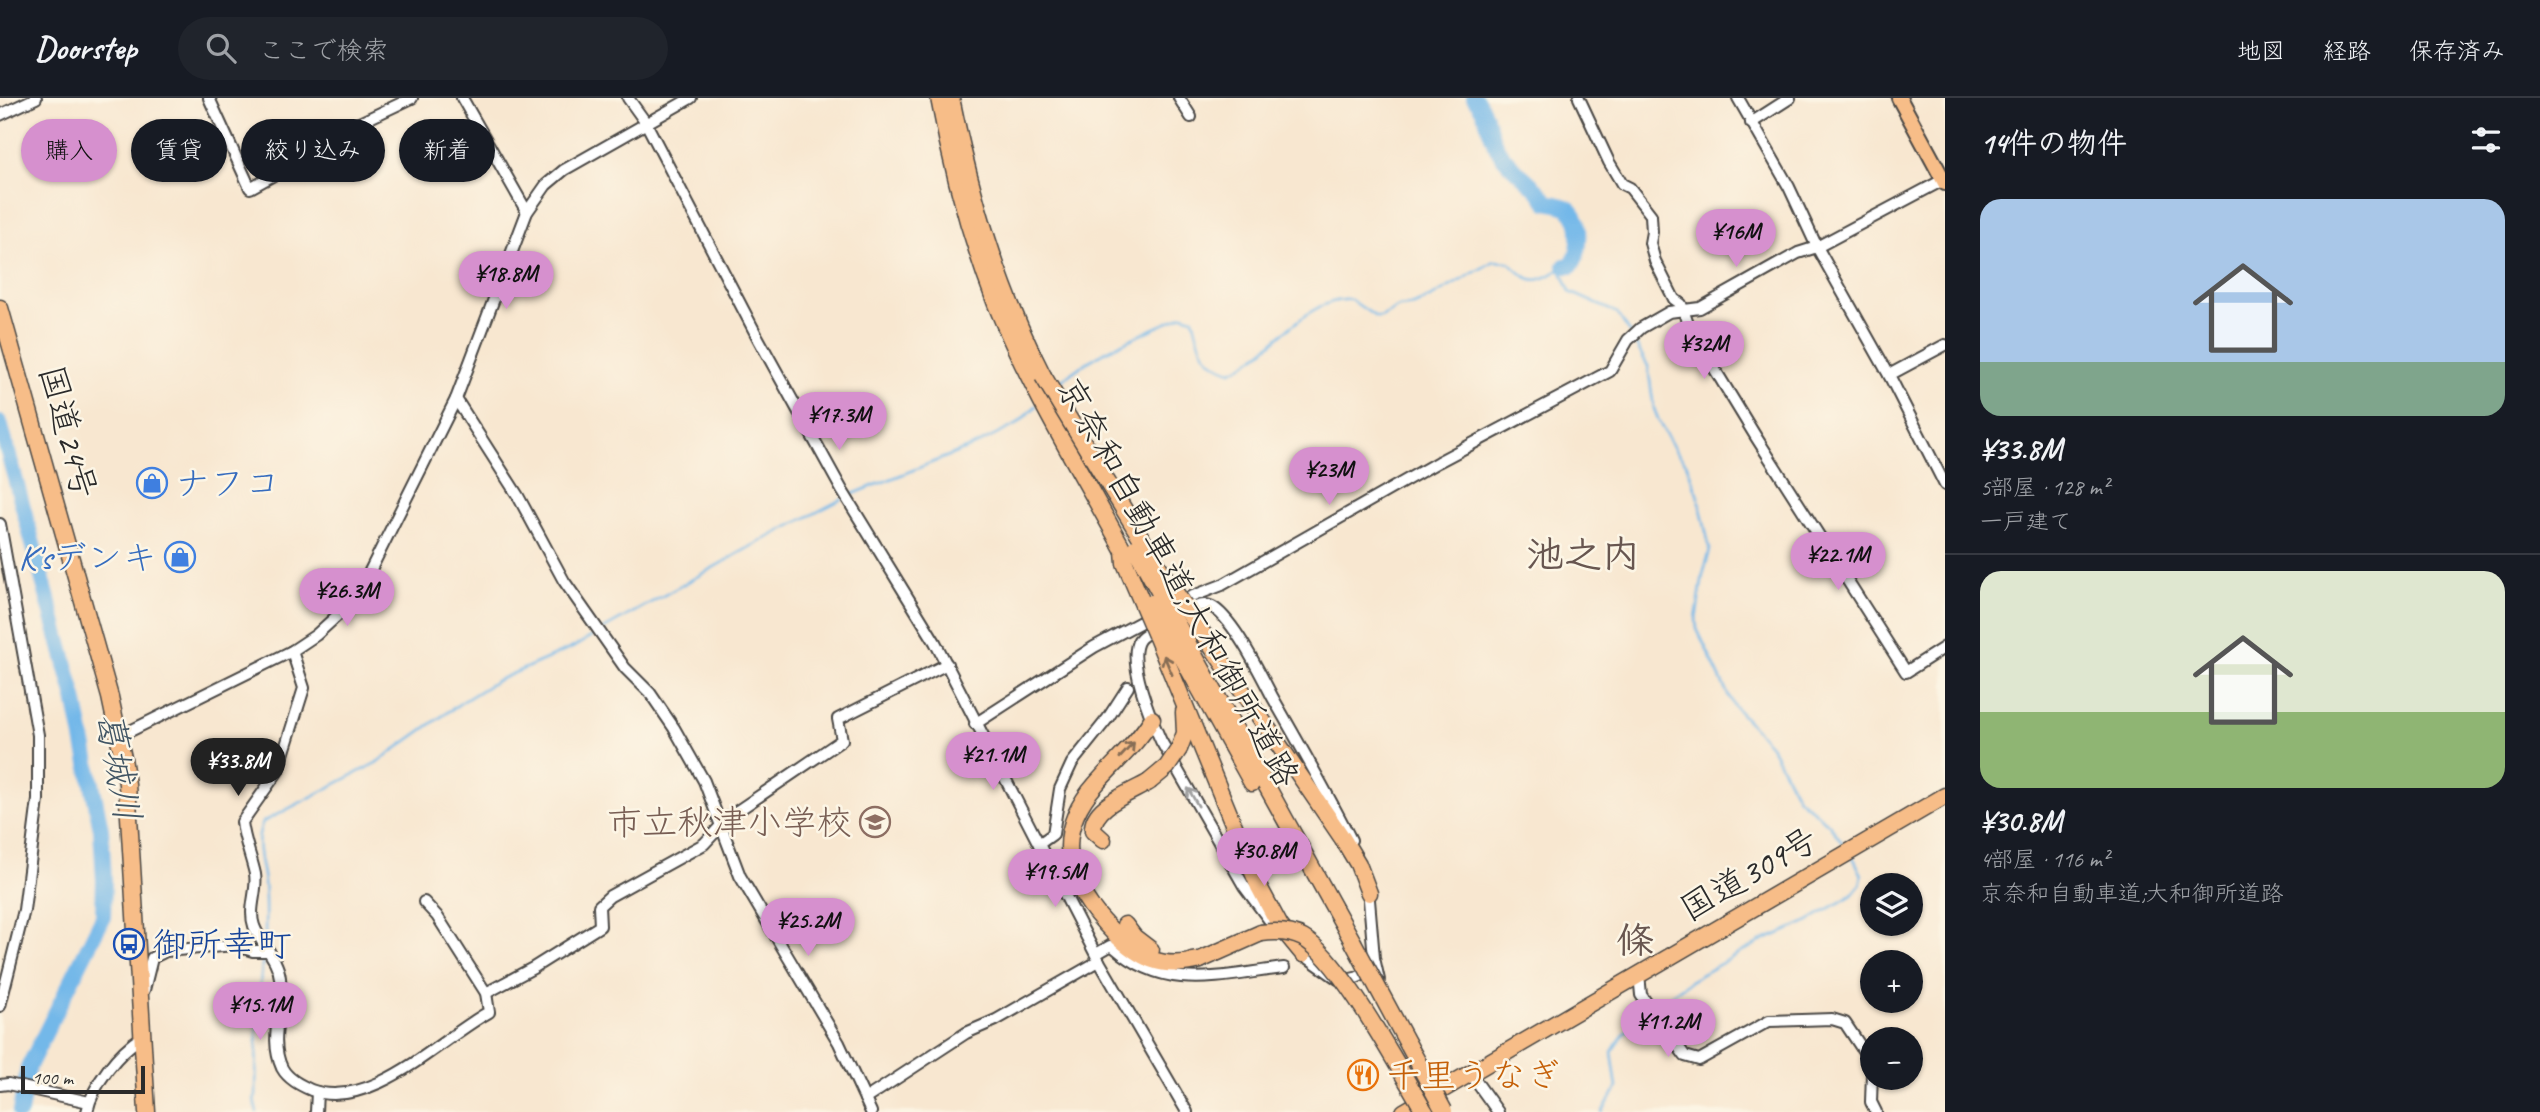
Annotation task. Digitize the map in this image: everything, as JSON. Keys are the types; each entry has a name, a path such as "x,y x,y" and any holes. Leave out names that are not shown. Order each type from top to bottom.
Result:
{"highway":[{"name":"京奈和自動車道;大和御所道路","path":"939,98 964,211 997,305 1037,390 1124,551 1125,564 1173,626"},
{"name":"京奈和自動車道;大和御所道路","path":"951,98 965,161 990,249 1026,342 1173,626 1348,945 1434,1110"},
{"name":"国道24号","path":"0,308 110,697 127,784 147,1112"},
{"path":"1094,785 1087,802 1086,822 1092,835 1103,840 1093,831 1097,815 1110,804 1149,782 1167,767 1178,749 1185,733 1173,626"},
{"path":"1173,626 1343,839 1358,864 1369,893"},
{"path":"1181,696 1259,887 1280,926 1303,954"},
{"path":"1152,719 1141,735 1094,785 1076,813 1069,834 1071,867 1082,896 1108,927 1139,954 1167,964 1178,965 1200,960 1261,933 1283,932 1304,939 1321,952 1434,1110"},
{"name":"国道309号","path":"1404,1112 1434,1110 1439,1092 1945,796"},
{"path":"1125,925 1143,944 1159,955 1178,961 1200,960"}],"main road":[{"path":"1899,98 1944,181"}],"street":[{"path":"0,116 36,98"},
{"path":"209,98 250,188 326,146 355,125 411,98"},
{"path":"462,98 527,212"},
{"path":"628,98 646,123 758,338 843,492 947,664 975,724 1097,958 1187,1112"},
{"path":"118,737 292,651 316,635 340,613 365,581 456,399 527,212 546,185 564,170 691,98"},
{"path":"1179,98 1191,117"},
{"path":"1579,98 1622,184 1630,188 1651,215 1653,232 1650,243 1655,261 1689,327 1906,672 1945,647"},
{"path":"1738,98 1789,187 1817,247 1889,374 1945,485"},
{"path":"1751,123 1790,98"},
{"path":"975,724 1106,640 1186,598 1222,585 1438,462 1610,371 1628,340 1669,312 1700,309 1798,253 1817,247 1944,181"},
{"path":"1889,374 1945,345"},
{"path":"456,399 518,496 564,581 625,667 650,693 674,728 704,781 740,876 839,1043 871,1112"},
{"path":"0,524 38,735 38,800 24,910 0,1006"},
{"path":"1434,1110 1367,1005 1350,987 1303,954 1274,927 1244,886 1161,741 1138,672 1136,648 1139,640 1194,607 1208,606 1215,609 1250,657 1337,812 1360,862 1369,893 1376,972 1439,1092"},
{"path":"292,651 304,688 278,771 242,822 256,877 252,905 254,926 278,968 281,981 275,1036 283,1069 292,1079 317,1093 330,1095 371,1088 407,1069 470,1022 489,1012 486,993 438,916 424,902"},
{"path":"486,993 533,968 600,926 599,906 610,896 704,844 730,816 842,740 838,719 947,664"},
{"path":"1039,844 1054,834 1060,789 1072,763 1108,718 1128,687"},
{"path":"140,1010 152,958 166,951 234,945 266,951"},
{"path":"865,1099 966,1032 996,1020 1097,958 1110,946 1144,968 1178,978 1284,968"},
{"path":"1338,979 1351,980 1363,976 1374,957"},
{"path":"1639,974 1641,995 1685,1056 1695,1060 1769,1021 1832,1018 1845,1023 1860,1046"},
{"path":"4,1084 61,1096 88,1107 107,1072 129,1045 142,1037"},
{"path":"1470,1073 1498,1112"},
{"path":"1871,1090 1871,1102 1876,1112"},
{"path":"316,1112 317,1093"}],"waterway":[{"path":"1474,98 1482,109 1497,148 1508,163 1547,202 1566,207 1577,220 1577,253 1571,266 1565,266"},
{"path":"1055,386 1100,354 1183,315 1193,318 1200,345 1208,358 1231,371 1260,353 1304,317 1335,301 1351,300 1376,317 1381,317 1399,307 1414,305 1432,297 1494,261 1509,262 1524,276 1536,280 1565,266"},
{"path":"1565,266 1563,274 1570,292 1617,313 1631,334"},
{"path":"1634,341 1648,366 1654,409 1661,426 1676,452 1686,463 1698,495 1710,550 1703,575 1697,629 1733,705 1770,745 1798,798 1829,824 1844,845"},
{"path":"848,496 976,445 1016,425 1036,406"},
{"name":"葛城川","path":"0,423 75,698 101,829 104,880 103,917 28,1068 20,1112"},
{"path":"602,630 842,499"},
{"path":"265,939 265,890 258,845 263,822 376,763 496,681 574,647 596,634"},
{"path":"1653,1008 1693,979 1760,942 1807,922 1852,895 1860,885 1862,875 1853,857"},
{"path":"257,1112 254,1100 257,1014 263,956"},
{"path":"1602,1112 1617,1088 1612,1052 1625,1033 1648,1012"}],"place":[{"name":"ナフコ","path":"152,483"},
{"name":"K'sデンキ","path":"180,557"},
{"name":"市立秋津小学校","path":"875,822"},
{"name":"御所幸町","path":"129,944"},
{"name":"千里うなぎ","path":"1363,1075"}],"district":[{"name":"池之内","path":"1583,554"},
{"name":"條","path":"1635,940"}]}
